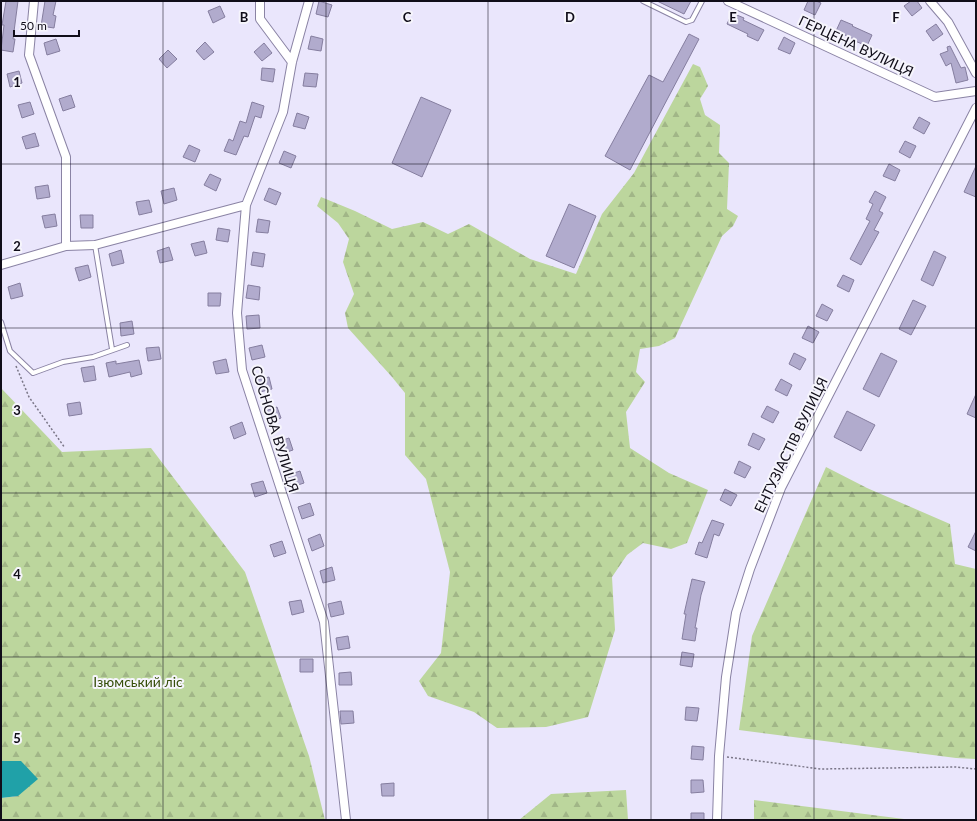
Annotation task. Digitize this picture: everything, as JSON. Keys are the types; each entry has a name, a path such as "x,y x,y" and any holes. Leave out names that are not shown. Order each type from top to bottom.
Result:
{"street":[{"path":"34,1 29,55 66,157 66,246"},
{"path":"260,1 260,18 292,62"},
{"name":"СОСНОВА ВУЛИЦЯ","path":"309,1 292,62 283,112 246,206 237,313 242,370 324,622 346,820"},
{"name":"ГЕРЦЕНА ВУЛИЦЯ","path":"728,1 935,97 976,91"},
{"path":"930,1 948,22 976,73"},
{"name":"ЕНТУЗІАСТІВ ВУЛИЦЯ","path":"717,820 719,756 726,677 736,614 750,569 782,488 976,108"},
{"path":"1,266 66,246 95,245 246,206"}],"lane":[{"path":"643,1 686,22 692,20 702,1"},
{"path":"95,245 112,350"},
{"path":"1,322 10,351 33,373 63,362 93,357 127,345"}],"path":[{"path":"15,364 29,397 65,448"},
{"path":"719,756 820,769 955,767 976,770"}],"green space":[{"path":"693,64 700,67 708,86 700,99 705,115 720,125 719,153 729,163 727,209 738,216 733,226 722,236 675,338 659,346 640,349 636,372 645,382 626,412 630,448 669,473 708,490 687,543 671,549 643,543 627,555 612,577 615,630 588,717 546,727 497,728 474,712 428,696 419,681 441,653 450,572 426,479 405,455 405,393 348,328 345,313 354,294 343,262 349,239 338,223 317,206 321,197 355,211 392,229 423,222 448,234 469,224 530,259 576,274 602,214 634,173"},
{"name":"Ізюмський ліс","path":"1,388 62,452 151,448 245,572 309,756 325,820 1,820 1,798 18,796 21,761 1,761"},
{"path":"826,467 867,488 950,524 955,564 976,569 976,759 956,758 739,730 752,636"},
{"path":"626,790 628,820 519,820 551,794"},
{"path":"754,800 912,820 754,820"}],"shaded area":[{"path":"1,761 21,761 38,779 18,796 1,798"}],"building":[{"path":"6,1 18,1 13,39 15,39 13,52 1,50 4,25 2,25"},
{"path":"45,1 56,1 53,15 56,16 54,28 41,26"},
{"path":"319,1 332,5 328,17 316,14"},
{"path":"657,1 691,1 684,14"},
{"path":"808,1 816,1 821,3 815,15 804,10"},
{"path":"911,1 917,1 922,8 912,16 904,6"},
{"path":"220,6 225,17 213,23 208,11"},
{"path":"732,13 744,18 743,20 764,30 758,41 747,36 748,34 727,24"},
{"path":"841,20 872,35 867,46 836,31"},
{"path":"936,24 943,34 933,41 926,31"},
{"path":"689,34 699,39 630,170 605,156 649,75 663,82"},
{"path":"311,36 323,39 321,51 308,49"},
{"path":"784,37 795,43 790,54 778,49"},
{"path":"56,39 60,51 47,55 44,43"},
{"path":"205,42 214,52 204,60 196,51"},
{"path":"264,43 272,53 262,61 254,52"},
{"path":"950,46 961,68 965,67 968,80 956,83 951,63 946,66 940,54 948,51 947,47"},
{"path":"168,50 177,59 167,68 159,59"},
{"path":"262,68 275,69 273,82 261,80"},
{"path":"19,71 22,83 10,87 7,74"},
{"path":"305,73 318,74 316,87 303,86"},
{"path":"71,95 75,107 63,111 59,99"},
{"path":"421,97 451,110 422,177 392,163"},
{"path":"30,102 34,114 22,118 18,105"},
{"path":"252,102 264,106 261,118 255,116 248,137 244,136 236,155 224,151 229,139 233,141 240,121 246,123"},
{"path":"297,113 309,117 305,129 293,126"},
{"path":"919,117 930,123 924,134 913,128"},
{"path":"35,133 39,146 26,149 22,137"},
{"path":"905,141 916,146 910,158 899,152"},
{"path":"189,145 200,150 195,162 183,157"},
{"path":"284,151 296,156 291,168 279,163"},
{"path":"889,164 900,170 895,181 883,176"},
{"path":"976,166 976,197 964,192"},
{"path":"210,174 221,179 216,191 204,185"},
{"path":"48,185 50,197 37,199 35,187"},
{"path":"174,188 177,200 164,204 161,191"},
{"path":"269,188 281,193 276,205 264,200"},
{"path":"875,191 886,197 879,211 883,213 874,230 879,232 861,265 850,259 870,221 866,219 873,204 869,202"},
{"path":"149,200 152,212 139,215 136,202"},
{"path":"569,204 596,216 574,268 546,256"},
{"path":"55,214 57,226 45,228 42,216"},
{"path":"80,215 93,215 93,228 81,228"},
{"path":"258,219 270,221 268,233 256,232"},
{"path":"218,228 230,230 228,242 216,240"},
{"path":"204,241 207,253 195,256 191,244"},
{"path":"169,247 173,260 160,263 157,251"},
{"path":"121,250 124,263 112,266 109,254"},
{"path":"934,251 946,257 933,286 921,280"},
{"path":"253,252 265,254 263,267 251,265"},
{"path":"88,265 91,277 79,281 75,268"},
{"path":"843,275 854,280 849,292 837,286"},
{"path":"20,283 23,296 11,299 8,287"},
{"path":"248,285 260,287 259,300 246,298"},
{"path":"208,293 221,293 220,306 208,306"},
{"path":"913,300 926,306 911,335 899,329"},
{"path":"822,304 833,310 827,321 816,316"},
{"path":"259,315 260,328 247,329 246,316"},
{"path":"132,321 134,334 121,336 120,323"},
{"path":"808,326 819,332 813,343 802,338"},
{"path":"262,345 265,357 252,360 249,348"},
{"path":"159,347 161,359 148,361 146,348"},
{"path":"794,353 806,359 800,370 789,364"},
{"path":"881,353 897,361 879,397 863,389"},
{"path":"226,359 229,372 216,374 213,362"},
{"path":"139,360 142,374 131,377 130,372 109,377 106,363 116,361 116,364"},
{"path":"94,366 96,380 84,382 81,368"},
{"path":"269,377 272,389 260,392 256,380"},
{"path":"781,379 792,385 787,396 775,390"},
{"path":"976,394 976,418 967,414"},
{"path":"80,402 82,414 69,416 67,404"},
{"path":"767,406 779,412 773,423 761,417"},
{"path":"277,407 281,418 269,423 265,411"},
{"path":"847,411 875,425 861,451 834,437"},
{"path":"242,422 246,434 234,439 230,427"},
{"path":"753,433 765,439 759,450 748,445"},
{"path":"289,438 293,450 281,454 277,442"},
{"path":"739,461 751,467 745,478 734,473"},
{"path":"300,471 304,483 292,487 288,475"},
{"path":"263,481 267,493 255,497 251,484"},
{"path":"725,489 737,495 731,506 720,500"},
{"path":"310,503 314,515 302,519 298,507"},
{"path":"712,520 724,524 719,536 714,534 707,558 695,554 699,542 702,543"},
{"path":"976,531 976,551 968,547"},
{"path":"320,534 324,546 312,551 308,539"},
{"path":"282,541 286,553 274,557 270,545"},
{"path":"332,567 335,580 323,583 320,571"},
{"path":"692,579 705,582 695,628 697,628 695,641 682,639 686,614 684,614"},
{"path":"301,600 304,612 292,615 289,602"},
{"path":"341,601 344,614 331,617 328,604"},
{"path":"348,636 350,648 338,650 336,638"},
{"path":"682,652 694,654 692,667 680,665"},
{"path":"300,659 313,659 313,672 300,672"},
{"path":"351,672 352,685 339,685 339,673"},
{"path":"686,707 699,708 697,721 685,720"},
{"path":"340,711 353,711 354,723 341,724"},
{"path":"692,746 704,747 703,760 691,759"},
{"path":"691,780 703,780 704,792 691,793"},
{"path":"394,783 394,796 382,796 381,784"},
{"path":"691,813 704,813 704,820 691,820"}]}
